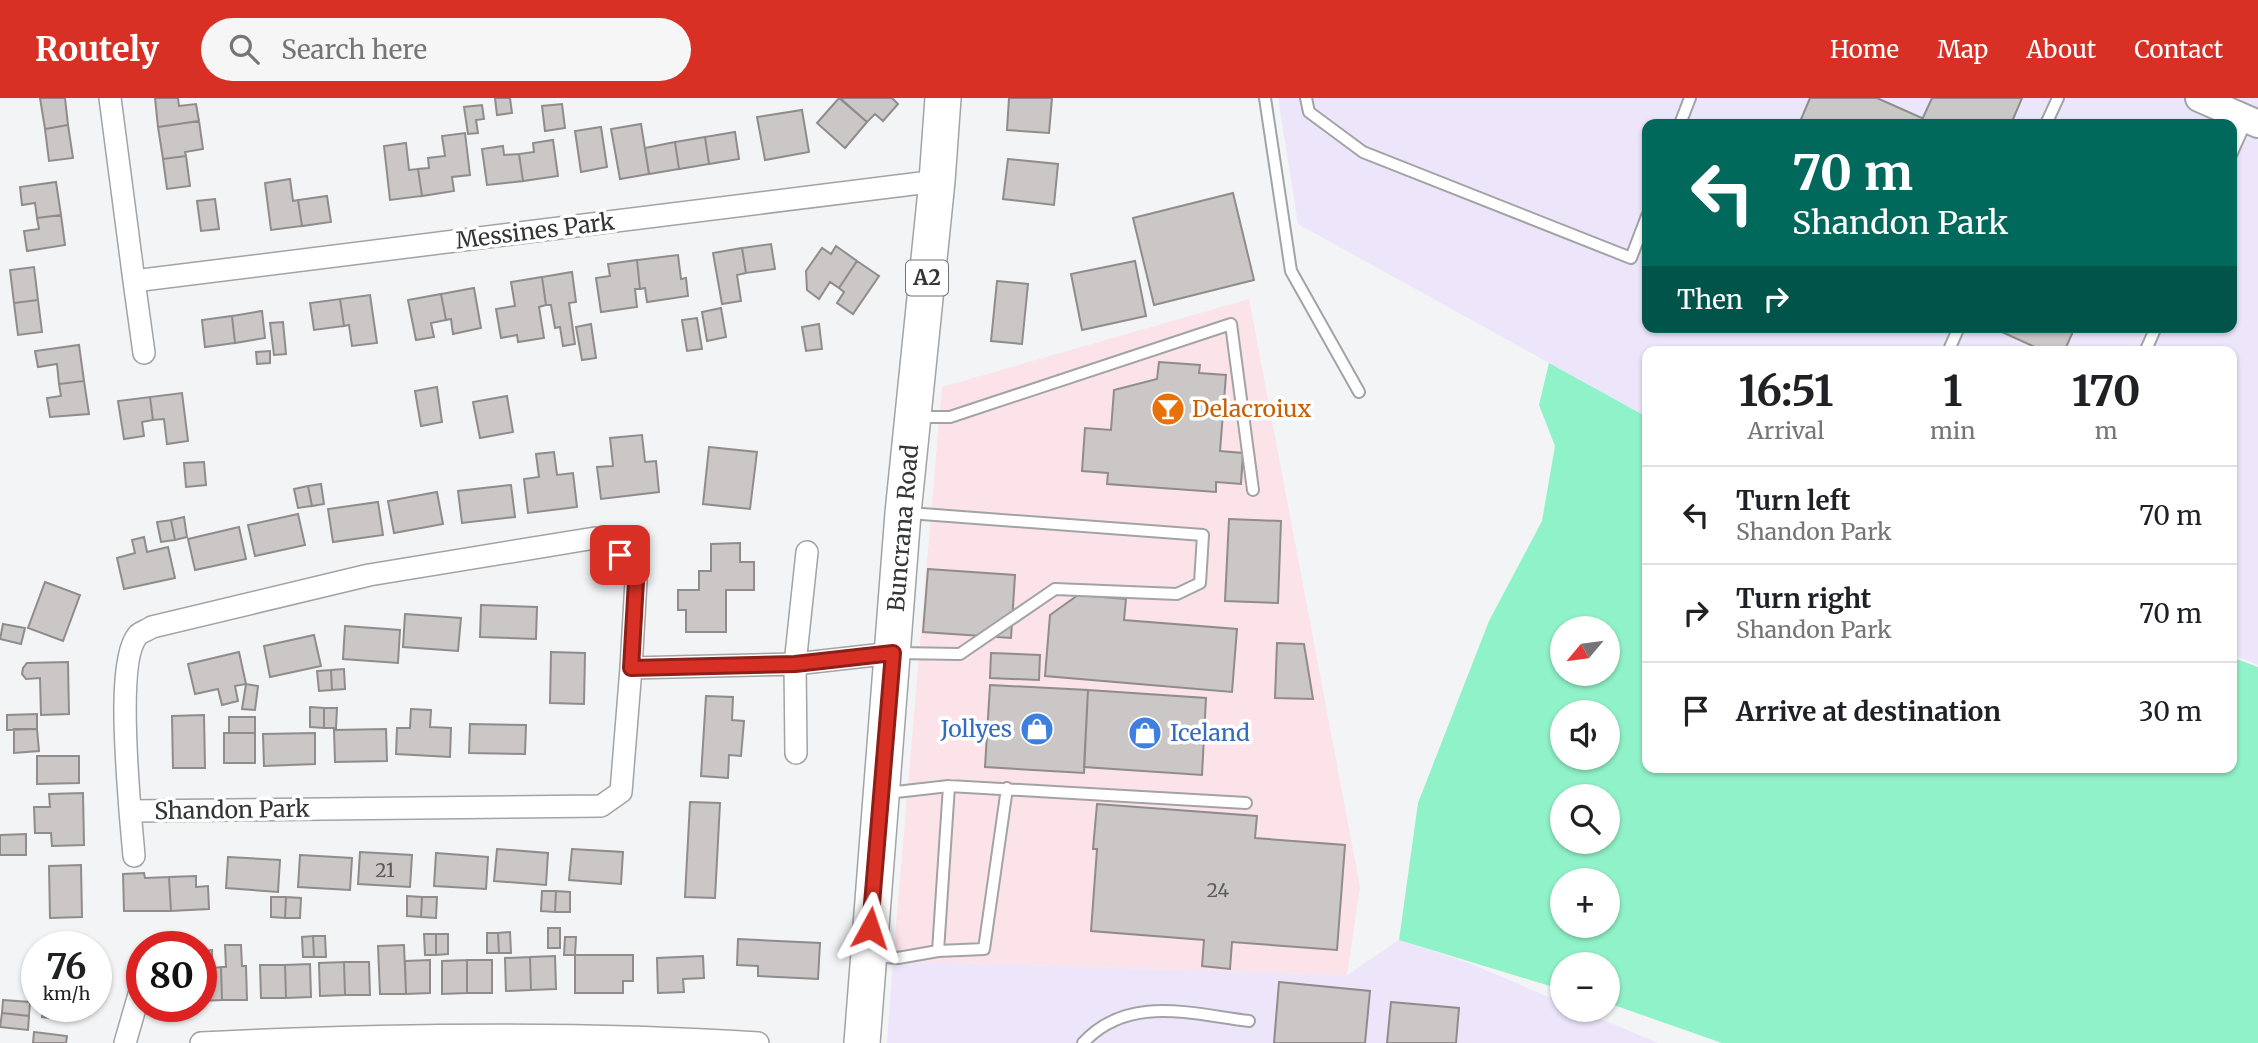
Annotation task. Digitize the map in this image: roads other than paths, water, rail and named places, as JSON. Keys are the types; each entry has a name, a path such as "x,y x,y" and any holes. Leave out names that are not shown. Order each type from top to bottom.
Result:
{"highway":[{"name":"Buncrana Road","path":"862,1043 903,513 943,98"}],"street":[{"path":"110,98 144,353"},
{"path":"2199,98 2242,113"},
{"name":"Messines Park","path":"134,282 937,181"},
{"name":"Shandon Park","path":"595,538 620,555 636,581 631,668 621,792 601,806 130,811 125,704 128,660 138,635 152,627 369,575 595,538"},
{"path":"796,753 795,664 807,552"},
{"path":"631,668 795,664 893,653"},
{"path":"130,811 134,856"},
{"path":"125,1043 131,1022"},
{"path":"201,1043 530,1038 756,1043"}],"lane":[{"path":"1265,98 1291,271 1359,392"},
{"path":"1306,98 1308,112 1363,152 1632,258 1642,230"},
{"path":"1682,119 1690,98"},
{"path":"2048,119 2058,98"},
{"path":"2237,132 2242,113"},
{"path":"913,417 950,417 1231,324 1253,490"},
{"path":"893,653 960,654 1055,589 1177,594 1200,583 1203,535 903,513"},
{"path":"881,793 949,786 1246,803"},
{"path":"938,951 949,786"},
{"path":"868,955 898,958 938,951 984,949 1007,788"},
{"path":"1083,1043 1106,1022 1120,1016 1147,1011 1169,1011 1249,1021"}],"place":[{"name":"Delacroiux","path":"1168,409"},
{"name":"Jollyes","path":"1037,729"},
{"name":"Iceland","path":"1145,733"}]}
